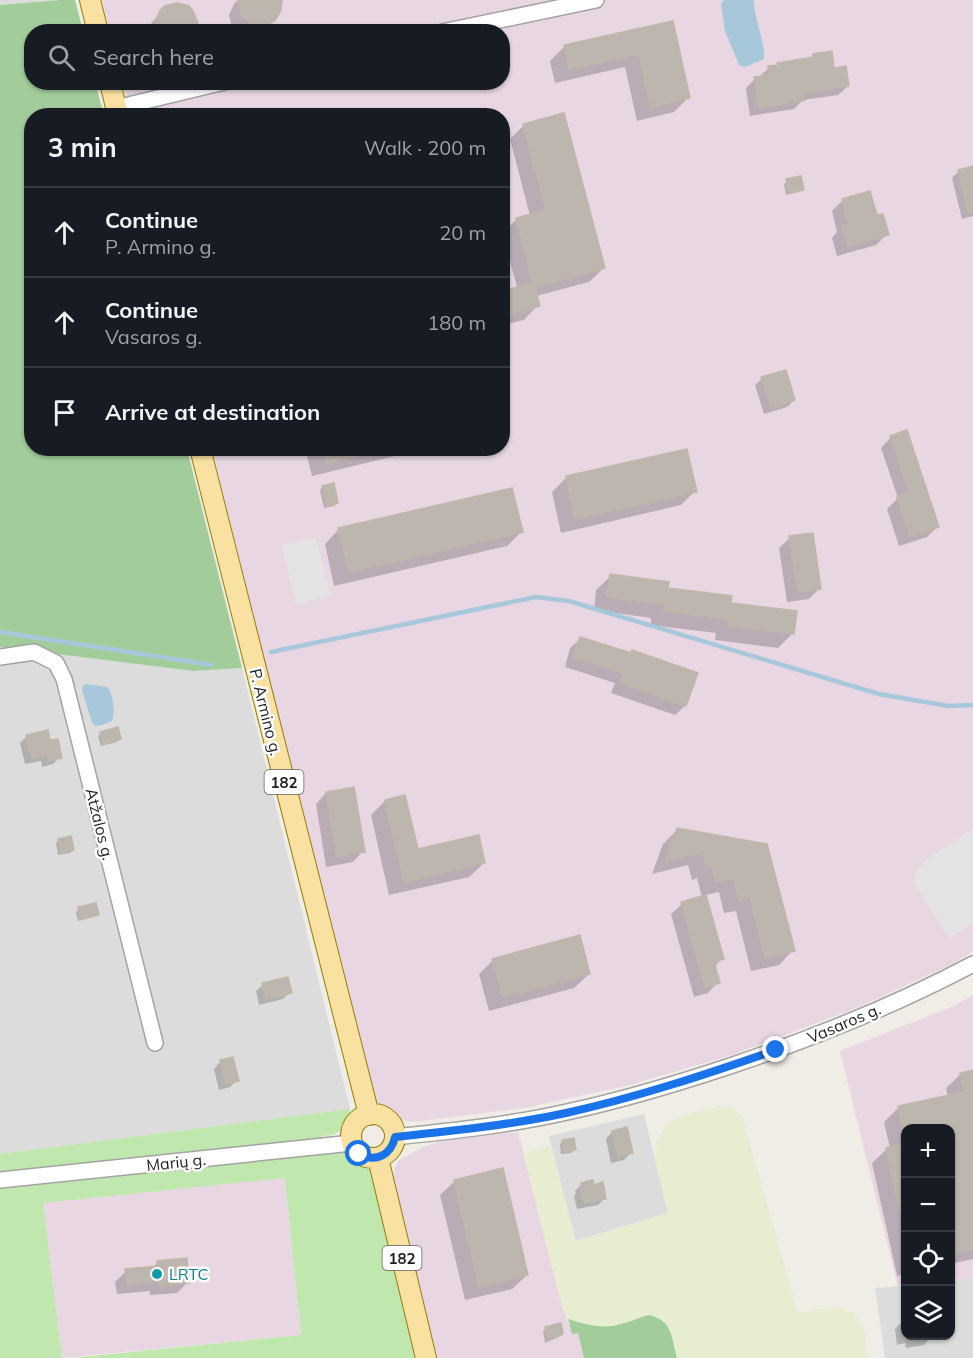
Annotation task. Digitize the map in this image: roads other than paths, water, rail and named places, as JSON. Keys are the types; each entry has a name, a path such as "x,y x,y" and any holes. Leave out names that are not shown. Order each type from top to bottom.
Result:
{"main road":[{"path":"90,0 96,24"},
{"path":"112,90 116,108"},
{"name":"P. Armino g.","path":"202,456 369,1115"},
{"path":"377,1115 390,1122 395,1137 390,1150 378,1158 372,1158 359,1154 352,1143 351,1136 352,1128 362,1117 377,1115"},
{"name":"182","path":"378,1158 426,1358"}],"street":[{"path":"480,24 596,0"},
{"path":"131,108 195,90"},
{"name":"Atžalos g.","path":"0,657 34,652 56,663 64,679 155,1043"},
{"name":"Vasaros g.","path":"395,1137 480,1127 566,1113 678,1083 827,1031 936,984 973,964"},
{"name":"Marių g.","path":"1,1176 352,1143"}],"water":[{"path":"724,0 754,0 764,59 745,67 739,65 725,31 721,4"},
{"path":"86,684 107,687 113,703 112,721 95,726 92,723 82,690"}],"waterway":[{"path":"271,652 536,597 569,601 879,694 948,706 973,705"},
{"path":"0,632 212,665"}],"place":[{"name":"LRTC","path":"157,1274"}]}
